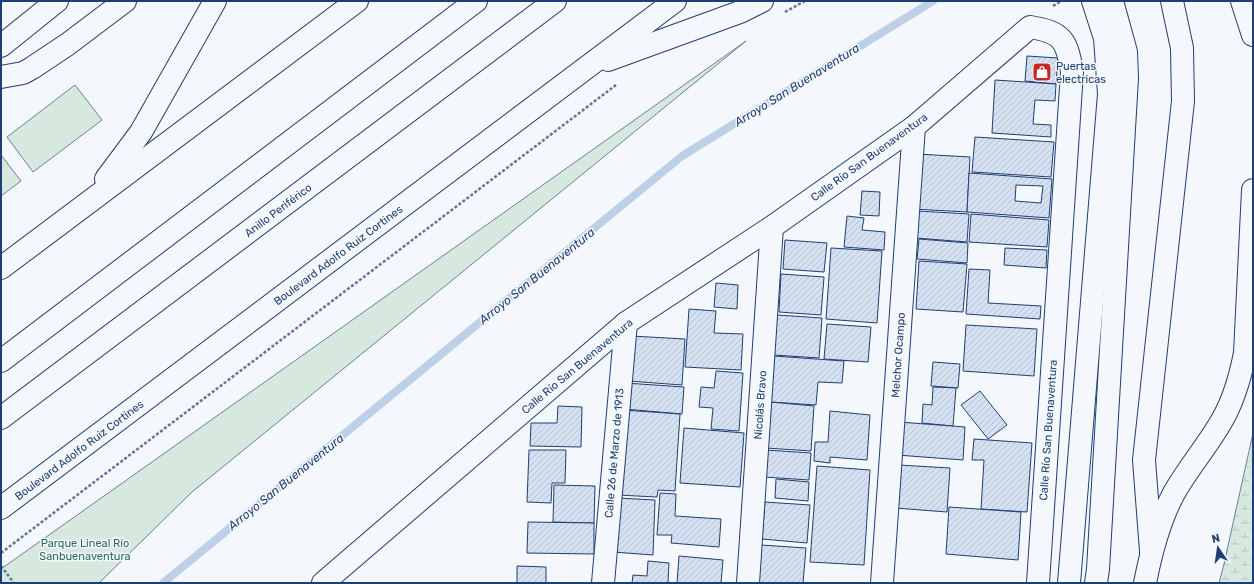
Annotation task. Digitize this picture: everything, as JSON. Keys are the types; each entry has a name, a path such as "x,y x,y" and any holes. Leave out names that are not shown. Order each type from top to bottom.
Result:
{"main road":[{"path":"1,46 57,1"},
{"path":"1,77 23,73 32,68 68,44 125,1"},
{"path":"1,268 72,212 118,164 141,132 214,1"},
{"path":"46,233 357,1"},
{"path":"1,361 476,1"},
{"name":"Anillo Periférico","path":"1,418 555,1"},
{"name":"Boulevard Adolfo Ruiz Cortines","path":"1,508 675,1"},
{"path":"1069,583 1109,94 1105,38 1093,1"},
{"path":"1096,583 1127,78 1126,52 1112,1"},
{"path":"1151,551 1144,460 1184,101 1182,48 1172,1"},
{"path":"1242,1 1253,34"},
{"path":"586,68 740,12 770,8"},
{"name":"Calle Río San Buenaventura","path":"326,583 626,323 772,227 914,127 1030,27 1046,29 1062,37 1069,52 1072,72 1038,583"},
{"name":"Melchor Ocampo","path":"882,583 914,127"},
{"path":"1145,583 1151,551 1173,495 1187,470 1218,427 1231,404 1240,379 1245,353 1253,190"},
{"name":"Nicolás Bravo","path":"748,583 772,227"},
{"name":"Calle 26 de Marzo de 1913","path":"602,583 626,323"}],"path":[{"path":"770,8 806,1"},
{"path":"1,553 622,81"},
{"path":"1,566 14,583"}],"green space":[{"name":"Parque Lineal Río Sanbuenaventura","path":"746,41 192,492 99,583 1,583 1,569"},
{"path":"75,85 102,120 33,172 7,137"},
{"path":"1,155 21,181 1,196"},
{"path":"1253,433 1253,583 1219,583 1224,564"}],"building":[{"path":"1027,56 1058,58 1056,84 1025,81"},
{"path":"995,80 1056,84 1055,101 1035,100 1033,124 1051,125 1051,137 992,133"},
{"path":"975,137 1054,142 1051,177 972,172"},
{"path":"917,154 970,157 967,212 913,209"},
{"path":"969,173 1052,179 1049,218 967,212","holes":["1016,185 1043,186 1041,203 1015,201"]},
{"path":"862,191 880,192 879,216 860,215"},
{"path":"918,211 969,214 967,242 916,238"},
{"path":"971,214 1049,220 1047,247 969,242"},
{"path":"847,216 864,218 862,230 885,232 884,250 844,247"},
{"path":"919,239 968,243 967,263 917,259"},
{"path":"785,240 827,243 824,272 783,269"},
{"path":"831,248 882,251 877,323 826,319"},
{"path":"1005,248 1047,250 1046,268 1004,265"},
{"path":"919,261 967,264 963,312 916,309"},
{"path":"969,269 990,270 988,303 1041,306 1040,319 966,314"},
{"path":"781,274 824,277 821,315 779,312"},
{"path":"716,283 738,285 737,309 714,307"},
{"path":"689,309 716,311 714,333 743,334 741,370 685,367"},
{"path":"777,315 822,318 819,358 774,355"},
{"path":"827,324 871,327 868,362 824,359"},
{"path":"966,325 1037,329 1034,376 963,371"},
{"path":"631,336 685,339 682,385 628,381"},
{"path":"774,356 844,361 842,383 818,382 816,405 771,402"},
{"path":"933,362 960,364 958,388 931,386"},
{"path":"716,371 743,373 739,431 711,429 713,408 699,407 701,387 714,388"},
{"path":"625,383 684,387 682,414 624,409"},
{"path":"933,387 956,388 953,426 922,423 923,404 932,405"},
{"path":"980,391 1007,425 988,439 961,405"},
{"path":"770,402 814,406 811,451 766,448"},
{"path":"558,406 582,407 581,447 530,446 531,423 557,423"},
{"path":"623,410 680,414 675,491 658,490 657,497 617,495"},
{"path":"830,411 870,415 867,460 830,457 830,463 814,461 815,442 828,442"},
{"path":"899,422 965,427 963,460 897,455"},
{"path":"684,428 744,433 740,487 680,483"},
{"path":"974,439 1032,443 1027,512 981,509 984,460 972,460"},
{"path":"529,450 566,450 565,483 552,483 551,503 527,502"},
{"path":"766,450 811,453 809,480 764,477"},
{"path":"898,465 950,468 947,512 895,508"},
{"path":"817,466 870,470 864,565 810,562"},
{"path":"776,479 809,482 808,501 775,498"},
{"path":"554,485 595,486 594,523 553,522"},
{"path":"660,493 676,494 675,516 721,519 719,547 671,543 672,535 657,535"},
{"path":"618,498 655,500 653,555 613,552"},
{"path":"765,502 810,505 807,543 762,539"},
{"path":"949,507 1021,512 1018,560 946,554"},
{"path":"528,522 594,523 594,554 527,553"},
{"path":"761,545 806,548 803,583 758,583"},
{"path":"679,556 723,560 721,583 677,583"},
{"path":"648,561 669,563 668,583 632,583 633,575 647,576"},
{"path":"517,566 546,567 546,583 517,583"}],"waterway":[{"name":"Arroyo San Buenaventura","path":"163,583 682,156 933,1"}],"place":[{"name":"Puertas electricas","path":"1042,72"}]}
